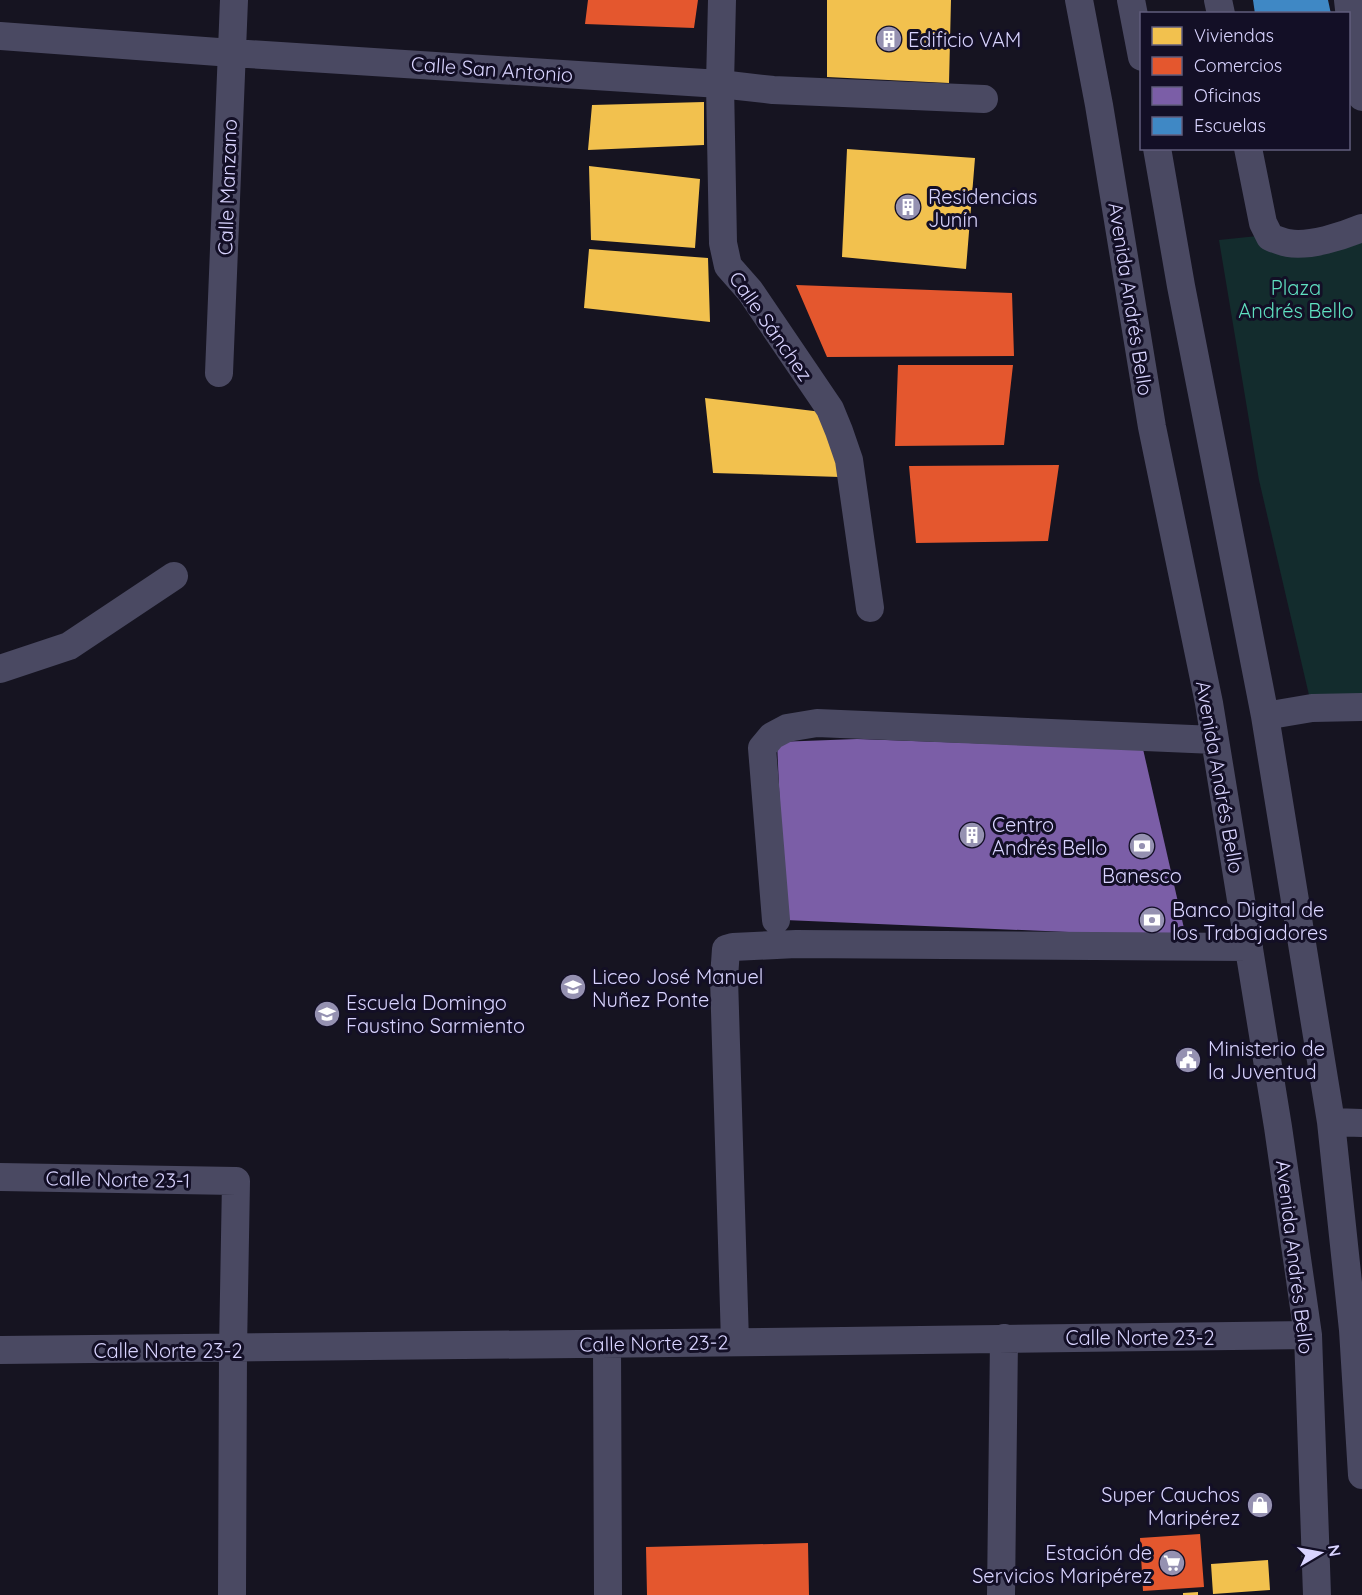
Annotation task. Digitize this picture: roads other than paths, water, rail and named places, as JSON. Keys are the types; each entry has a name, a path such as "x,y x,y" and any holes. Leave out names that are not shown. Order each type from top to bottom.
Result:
{"street":[{"name":"Calle Manzano","path":"219,373 234,0"},
{"name":"Calle Sánchez","path":"722,0 720,84 723,243 728,266 750,291 830,409 849,460 870,608"},
{"name":"Avenida Andrés Bello","path":"1079,0 1099,105 1152,426 1209,703 1278,1126 1308,1335 1317,1595"},
{"path":"1131,0 1140,47"},
{"path":"1350,24 1362,97"},
{"name":"Calle San Antonio","path":"0,36 720,84 773,90 984,99"},
{"path":"1157,150 1181,286 1265,716 1331,1122 1353,1330 1362,1475"},
{"path":"1248,150 1263,223 1270,237 1288,244 1313,242 1344,236 1362,228"},
{"path":"0,669 69,646 174,576"},
{"path":"1265,716 1312,708 1362,707"},
{"path":"776,920 762,748 772,736 787,728 817,723 1215,740"},
{"path":"735,1342 724,978 726,950 733,947 796,944 1249,947"},
{"path":"1331,1122 1362,1123"},
{"name":"Calle Norte 23-1","path":"0,1177 236,1181 233,1350"},
{"name":"Calle Norte 23-2","path":"0,1350 233,1350 1308,1335"},
{"path":"1001,1595 1004,1338"},
{"path":"607,1344 608,1595"},
{"path":"232,1595 233,1350"}],"place":[{"name":"Edificio VAM","path":"889,39"},
{"name":"Residencias Junín","path":"908,207"},
{"name":"Centro Andrés Bello","path":"972,835"},
{"name":"Banesco","path":"1142,846"},
{"name":"Banco Digital de los Trabajadores","path":"1152,920"},
{"name":"Liceo José Manuel Nuñez Ponte","path":"573,987"},
{"name":"Escuela Domingo Faustino Sarmiento","path":"327,1014"},
{"name":"Ministerio de la Juventud","path":"1188,1060"},
{"name":"Super Cauchos Maripérez","path":"1260,1505"},
{"name":"Estación de Servicios Maripérez","path":"1172,1563"}],"park label":[{"name":"Plaza Andrés Bello","path":"1296,298"}]}
